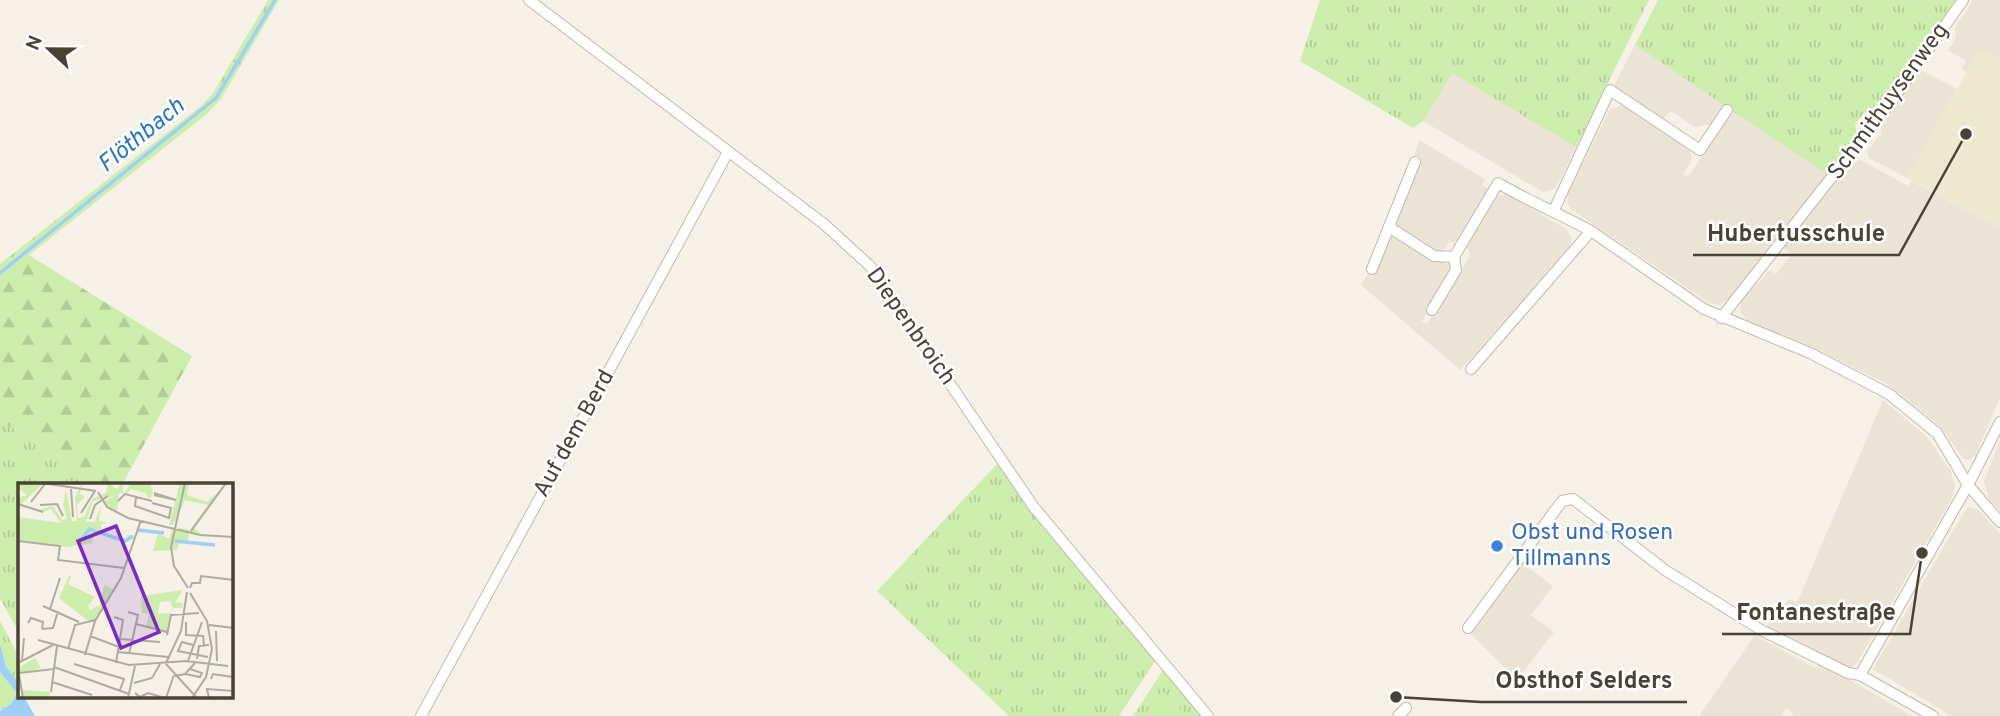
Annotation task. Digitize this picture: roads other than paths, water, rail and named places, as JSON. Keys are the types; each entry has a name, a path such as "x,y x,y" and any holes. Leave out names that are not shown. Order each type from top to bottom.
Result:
{"street":[{"name":"Diepenbroich","path":"529,0 824,224 870,266 1034,506 1162,664 1208,716"},
{"name":"Schmithuysenweg","path":"1721,318 1861,142 1963,0"},
{"path":"1554,210 1610,90 1700,150 1727,110"},
{"name":"Auf dem Berd","path":"421,716 728,152"},
{"path":"1372,269 1415,162"},
{"path":"1432,310 1456,270 1454,257 1498,183 1538,207 1554,210 1591,231 1704,309 1810,353 1889,394 1937,433 1968,485 2000,522"},
{"path":"1389,228 1434,256 1454,257"},
{"path":"1471,369 1591,231"},
{"path":"1860,675 1968,485 2000,422"},
{"path":"1468,628 1562,502 1573,499 1665,570 1762,631 1848,673 1860,675 1933,716"}],"water":[{"path":"0,644 6,667 18,682 18,698 25,698 35,716 0,716 0,711 12,703 17,693 0,672"}],"waterway":[{"name":"Flöthbach","path":"0,273 216,98 275,0"}],"place":[{"name":"Hubertusschule","path":"1966,134"},
{"name":"Obst und Rosen Tillmanns","path":"1497,546"},
{"name":"Fontanestraße","path":"1922,553"},
{"name":"Obsthof Selders","path":"1396,697"}]}
